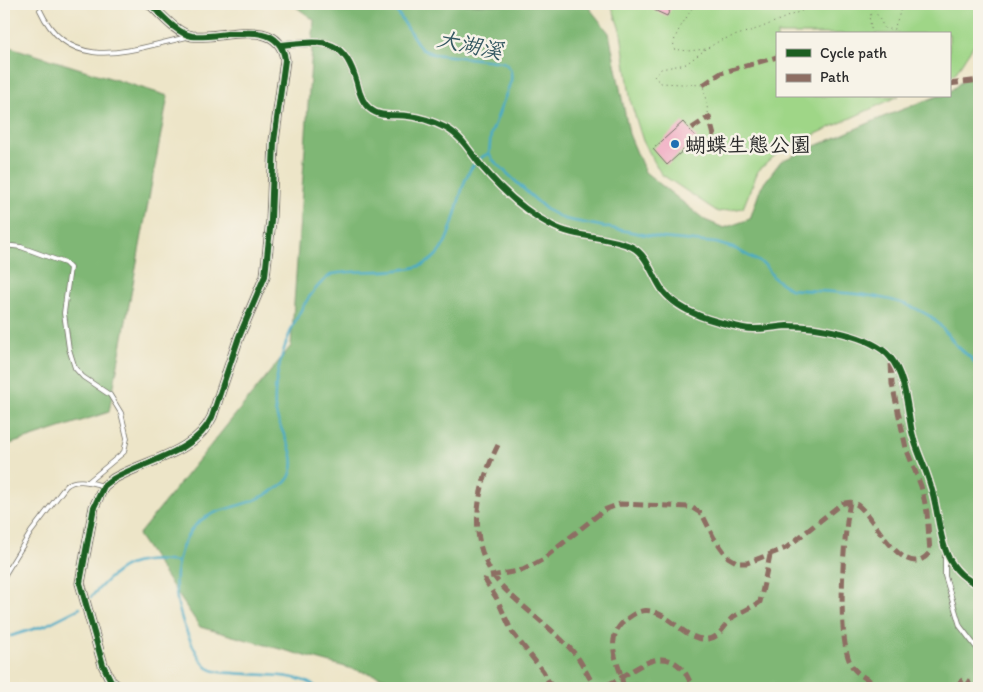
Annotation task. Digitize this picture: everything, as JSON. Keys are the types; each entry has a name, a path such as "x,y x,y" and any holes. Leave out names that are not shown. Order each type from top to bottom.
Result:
{"street":[{"path":"150,4 174,27 192,36 244,32 260,34 281,45 300,43 330,44 340,49 348,57 361,97 369,109 378,114 410,116 430,120 450,130 480,165 537,218 578,236 635,249 642,256 663,292 688,311 744,328 764,329 788,326 854,336 870,341 882,349 890,357 901,380 913,436 930,482 939,530 946,549 954,568 960,575 979,585"},
{"path":"120,688 111,681 103,665 80,583 94,506 104,486 130,469 195,440 208,426 212,417 239,336 267,267 274,141 284,60 281,45"}],"lane":[{"path":"40,10 54,33 74,47 86,52 122,52 192,36"},
{"path":"4,245 21,247 65,263 70,268 64,313 69,349 75,368 83,377 110,394 121,414 127,438 124,452 88,482"},
{"path":"4,576 31,532 66,486 71,482 88,482 104,486"},
{"path":"946,549 945,576 951,602 960,626 979,652"}],"path":[{"path":"694,4 689,17 674,36 674,49 688,51 706,49"},
{"path":"709,117 703,85 661,83 654,76 661,69 686,64 721,40 760,28 818,4"},
{"path":"872,32 869,16 875,11 885,30 894,29 903,4"}],"green space":[{"path":"292,4 587,5 609,33 629,134 645,172 705,220 724,228 750,219 761,187 781,161 883,117 933,98 950,98 950,91 979,67 979,688 422,688 200,627 138,535 291,346 314,20"},
{"path":"611,4 979,4 979,39 955,74 950,76 950,32 776,32 776,98 895,98 781,150 758,171 743,208 718,212 661,174 643,141 631,103 621,33"},
{"path":"4,45 168,96 109,412 4,446"}],"building":[{"path":"657,4 673,4 667,16 654,10"},
{"name":"蝴蝶生態公園","path":"683,122 697,138 667,165 653,149"}],"waterway":[{"name":"大湖溪","path":"392,4 421,49 433,54 503,62 509,68 511,81 491,134 489,153"},
{"path":"489,153 493,160 547,210 564,219 662,238 716,243 736,249 765,265 774,278 790,289 861,294 896,301 913,307 936,321 956,345 972,359 979,370"},
{"path":"318,688 300,679 221,672 211,670 206,666 188,636 177,601 177,567 183,545 192,530 202,519 259,498 281,486 290,476 293,465 292,457 279,424 275,408 275,391 282,354 289,335 308,299 319,285 332,274 406,269 430,261 440,251 447,237 467,176 475,162 489,153"},
{"path":"91,597 111,577 128,565 149,561 178,562"},
{"path":"11,636 46,625 80,608"}],"marked path":[{"path":"703,85 721,73 776,57"},
{"path":"950,84 979,80"},
{"path":"692,128 709,117 715,139"},
{"path":"552,688 543,671 512,632 497,599 485,580 486,577 523,570 542,560 604,510 620,504 691,507 702,514 714,538 728,557 738,563 747,563 786,548 841,504 849,502 856,504 863,510 900,554 910,560 920,560 930,552 927,512 921,486 906,448 892,384 891,362"},
{"path":"498,445 484,480 480,498 478,534 489,568 500,584 566,645 578,658 595,686 605,686 638,667 661,659 673,662 684,671 694,688"},
{"path":"850,502 843,562 842,614 844,638 848,657 854,669 882,688"},
{"path":"623,688 614,652 614,640 618,628 628,618 639,612 650,611 670,620 688,634 698,638 712,638 733,617 760,602 770,555"},
{"path":"958,688 960,682 964,679 968,681 971,688"}],"cycle path":[{"path":"120,688 111,681 103,665 80,583 94,507 104,486 113,479 182,448 204,430 212,417 239,337 265,276 271,220 274,141 285,60 281,46 272,38 260,34 247,33 192,36 180,31 150,4"},
{"path":"281,45 321,43 339,49 352,68 361,97 370,109 383,115 403,115 423,119 446,128 462,141 483,168 514,200 542,220 571,233 612,240 638,251 646,261 659,286 679,306 700,316 733,326 749,329 799,326 827,330 857,338 882,349 895,365 903,383 912,432 930,484 943,542 948,555 955,567 965,577 979,585"}],"place":[{"name":"蝴蝶生態公園","path":"675,144"}]}
